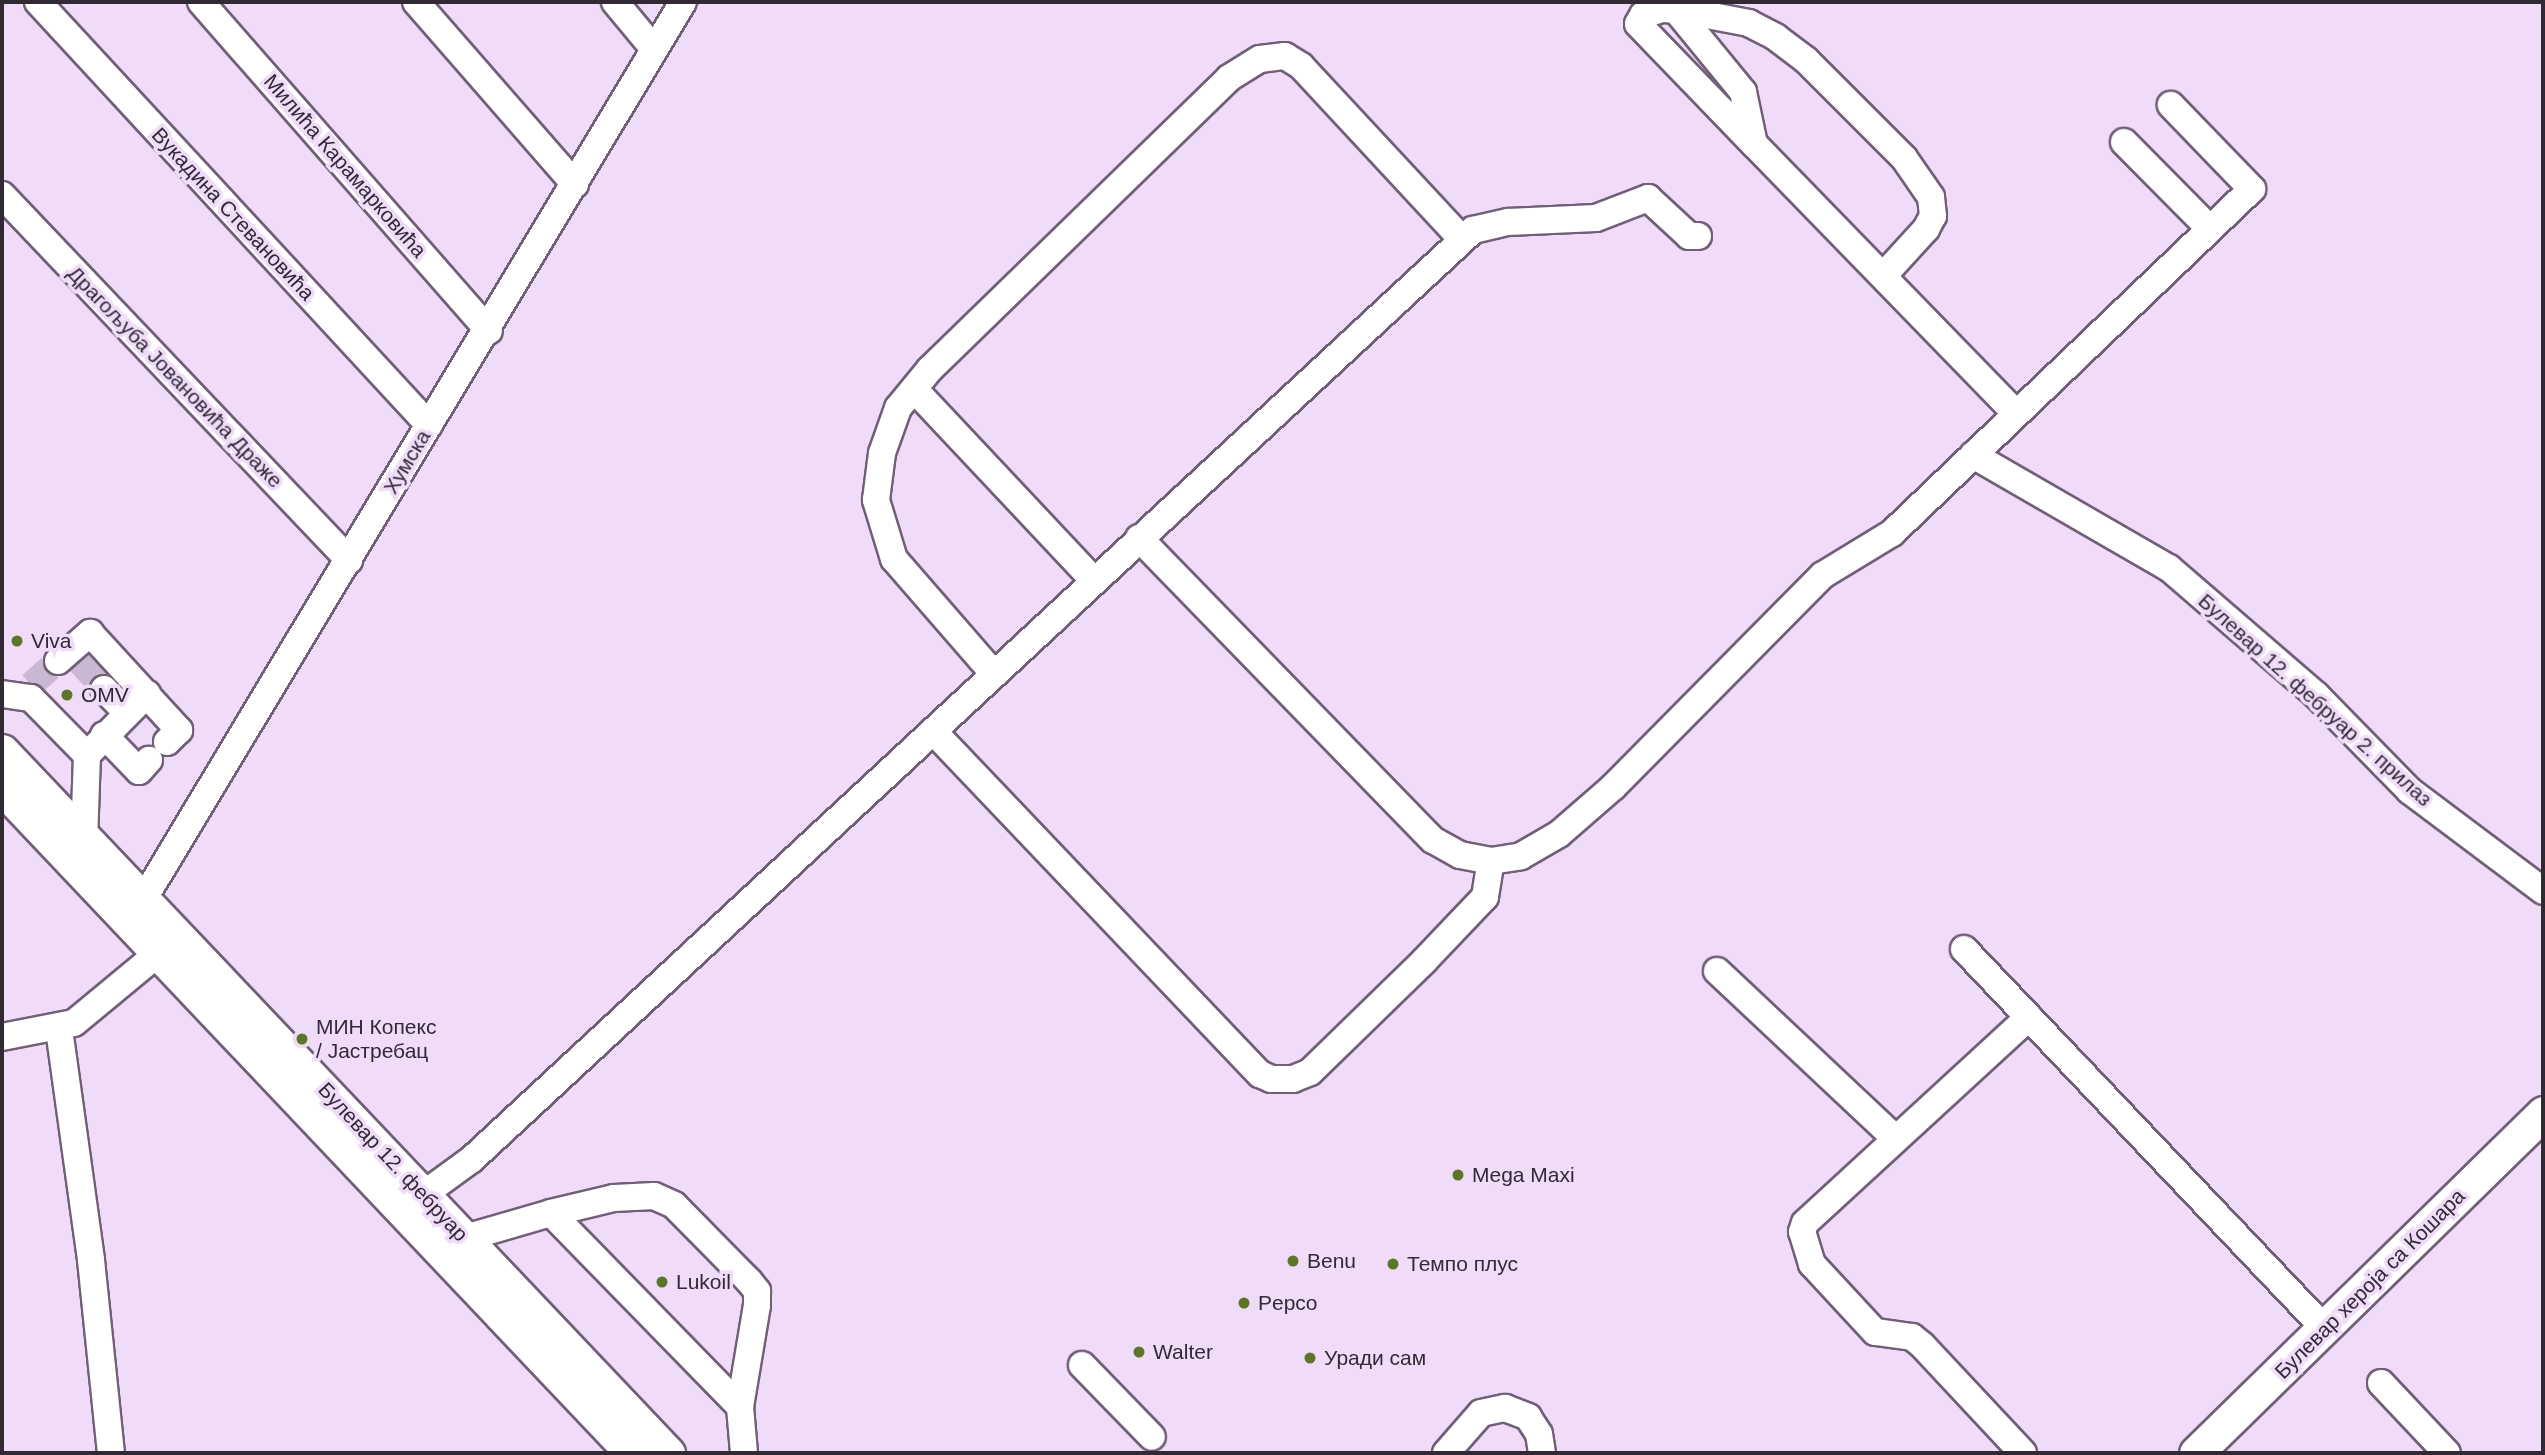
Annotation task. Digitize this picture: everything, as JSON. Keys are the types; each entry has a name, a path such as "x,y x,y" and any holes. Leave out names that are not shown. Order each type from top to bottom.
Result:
{"main road":[{"name":"Булевар 12. фебруар","path":"2,751 84,840 137,911"},
{"name":"Булевар 12. фебруар","path":"2,788 137,911 632,1453"},
{"name":"Булевар 12. фебруар","path":"169,945 424,1194 668,1453"},
{"name":"Булевар хероја са Кошара","path":"2196,1453 2543,1113"},
{"name":"Булевар хероја са Кошара","path":"2225,1453 2543,1145"}],"street":[{"name":"Вукадина Стевановића","path":"38,2 429,425"},
{"name":"Милића Карамарковића","path":"201,2 489,331"},
{"path":"416,2 575,184"},
{"path":"615,2 654,49"},
{"name":"Хумска","path":"137,911 429,425 489,331 683,2"},
{"path":"1883,276 1926,229 1933,216 1931,197 1903,158 1806,60 1776,37 1749,23 1676,10 1651,10 1638,24 2016,413"},
{"path":"1676,10 1743,92 1754,144"},
{"path":"994,674 894,559 876,500 882,453 898,408 914,389 1229,78 1260,59 1285,56 1301,66 1462,239"},
{"path":"1139,538 1433,840 1460,855 1491,861 1521,856 1559,834 1613,787 1823,575 1892,533 2252,189 2171,105"},
{"path":"2124,142 2210,229"},
{"name":"Драгољуба Јовановића Драже","path":"2,195 349,560"},
{"path":"424,1194 472,1159 1473,230 1508,222 1596,218 1648,198 1689,236 1698,236"},
{"path":"914,389 1094,580"},
{"name":"Булевар 12. фебруар 2. прилаз","path":"1973,455 2169,568 2316,695 2410,791 2543,891"},
{"path":"69,658 90,632 179,730 139,771 104,735"},
{"path":"104,689 127,713"},
{"path":"18,691 50,715 87,755"},
{"path":"84,840 87,755 104,735 147,695"},
{"path":"933,730 1260,1074 1271,1079 1293,1079 1310,1072 1424,961 1485,897 1491,861"},
{"path":"2,1037 59,1029 90,1013 169,945"},
{"path":"1965,949 2325,1329"},
{"path":"1717,971 1896,1139"},
{"path":"2023,1453 1922,1345 1912,1337 1875,1332 1805,1254 1805,1223 2029,1017"},
{"path":"59,1029 91,1260 111,1453"},
{"path":"465,1238 614,1198 654,1196 674,1205 757,1291 740,1407 744,1453"},
{"path":"551,1213 740,1407"},
{"path":"1082,1365 1152,1437"},
{"path":"2381,1383 2447,1453"},
{"path":"1446,1453 1481,1413 1505,1408 1528,1417 1539,1434 1542,1453"}],"tunnel":[{"path":"31,685 58,661"},
{"path":"80,662 104,689"}],"place":[{"name":"Viva","path":"17,641"},
{"name":"OMV","path":"67,695"},
{"name":"МИН Копекс / Јастребац","path":"302,1039"},
{"name":"Mega Maxi","path":"1458,1175"},
{"name":"Benu","path":"1293,1261"},
{"name":"Темпо плус","path":"1393,1264"},
{"name":"Lukoil","path":"662,1282"},
{"name":"Pepco","path":"1244,1303"},
{"name":"Walter","path":"1139,1352"},
{"name":"Уради сам","path":"1310,1358"}]}
